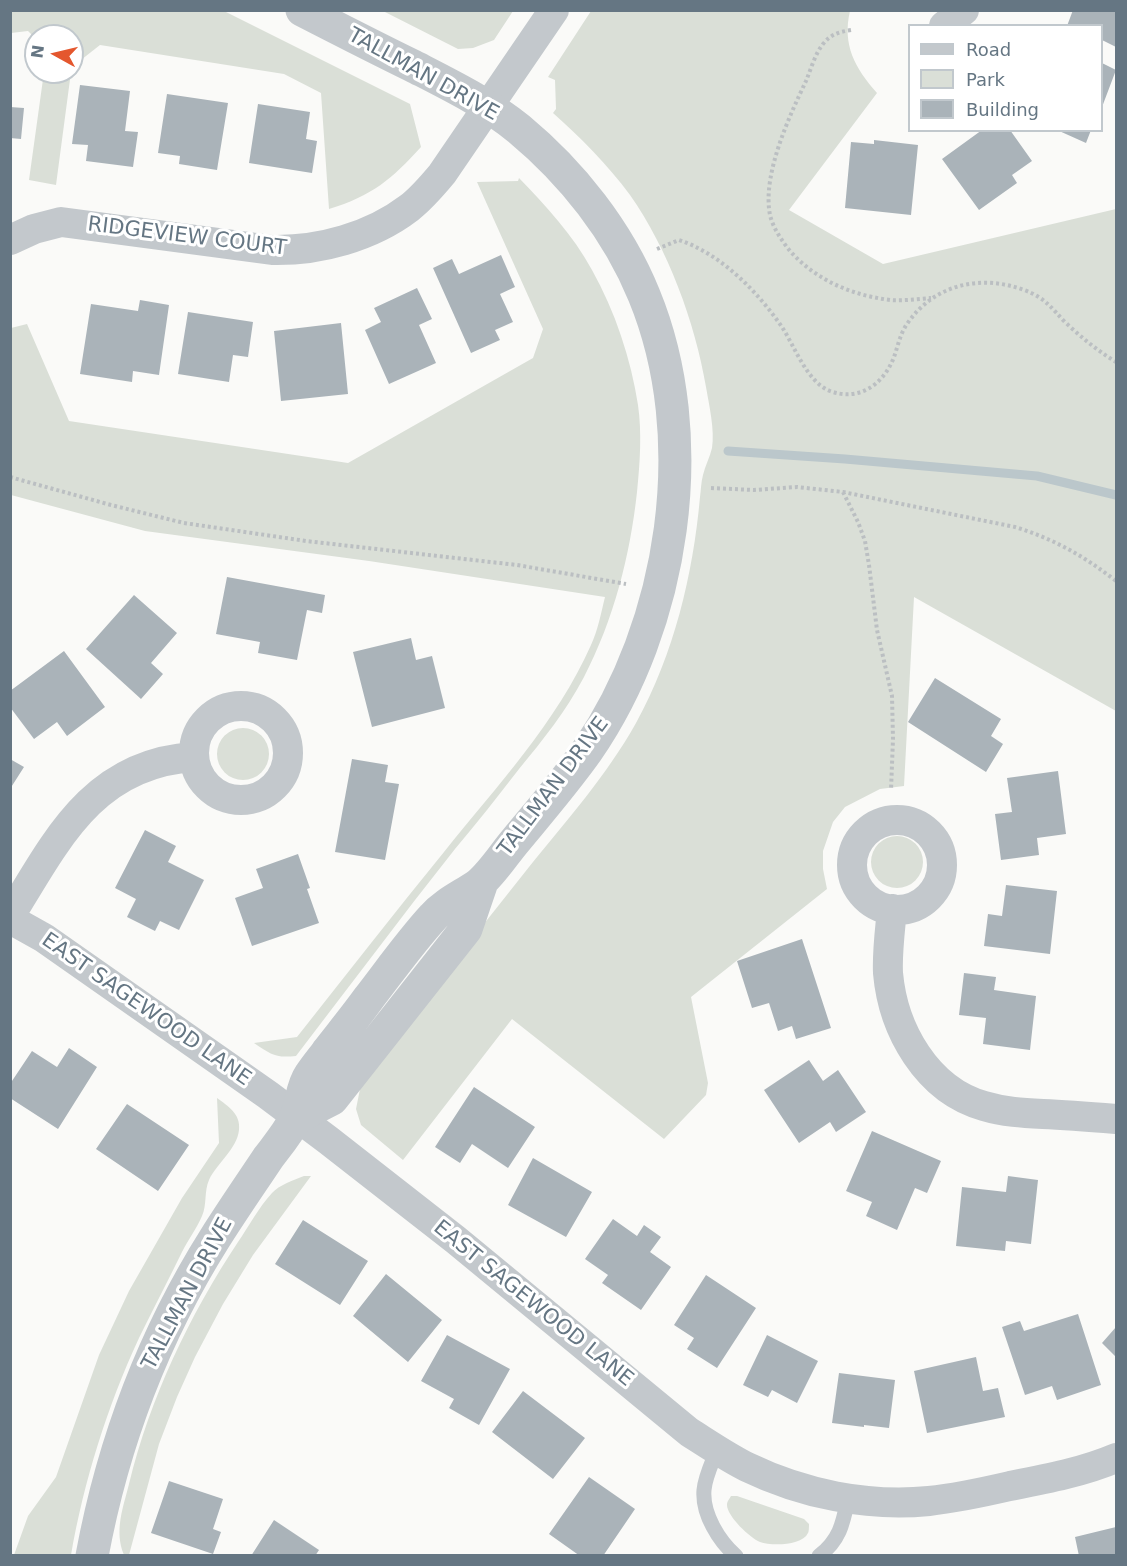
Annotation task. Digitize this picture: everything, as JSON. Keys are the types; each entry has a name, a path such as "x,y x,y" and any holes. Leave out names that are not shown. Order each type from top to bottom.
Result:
{"street":[{"name":"TALLMAN DRIVE","path":"92,1556 104,1494 120,1438 144,1375 181,1298 213,1241 297,1117 307,1078 436,912 482,882 588,750 631,673 641,648 659,586 671,518 674,471 673,414 664,360 650,312 637,280 606,226 576,185 518,128 458,89 302,10"},
{"name":"RIDGEVIEW COURT","path":"10,240 34,229 61,222 272,250 305,249 344,240 374,229 409,208 442,174 554,10"},
{"path":"946,24 964,10"},
{"path":"10,917 66,828 96,795 111,783 138,769 162,761 194,757"},
{"path":"892,909 888,976 893,1000 907,1040 935,1078 960,1097 985,1107 1008,1112 1116,1119"},
{"name":"EAST SAGEWOOD LANE","path":"10,917 54,945 268,1095 456,1240 689,1432 747,1467 816,1492 848,1499 904,1502 964,1496 1086,1468 1116,1458"}],"lane":[{"path":"717,1450 706,1479 704,1492 706,1508 724,1545 736,1556"},
{"path":"819,1556 836,1539 843,1524 848,1499"}],"path":[{"path":"851,30 835,33 824,43 787,121 770,184 770,217 791,252 811,271 844,290 891,300 931,298"},
{"path":"656,249 680,240 701,249 731,271 782,327 804,367 820,385 830,391 849,395 864,392 879,383 887,373 899,339 908,323 931,298 948,290 978,283 1004,283 1046,301 1064,321 1098,351 1116,362"},
{"path":"10,477 184,523 306,541 517,565 626,584"},
{"path":"711,488 735,490 797,487 843,492 1015,527 1064,546 1116,580"},
{"path":"843,492 858,522 870,565 877,630 891,696 893,740 891,790"}],"green space":[{"path":"10,11 224,11 410,104 421,147 380,185 357,198 329,209 321,93 284,74 100,45 84,58 84,24 24,24 24,31 11,33"},
{"path":"383,11 513,11 494,40 473,48 458,49"},
{"path":"591,11 850,11 848,35 852,55 862,74 877,93 789,210 883,264 1116,209 1116,711 914,597 904,786 880,789 845,807 833,822 823,851 823,869 827,889 691,997 708,1083 706,1095 664,1139 512,1019 403,1160 361,1125 356,1109 362,1079 586,797 636,723 661,670 680,613 697,526 702,478 712,448 713,433 701,362 687,312 668,262 644,216 630,195 593,152 553,113 556,109 555,80 548,77"},
{"path":"42,84 69,84 56,185 29,180"},
{"path":"519,178 558,221 585,257 615,319 631,370 639,416 640,459 634,516 619,587 595,655 570,702 554,725 296,1056 274,1055 254,1043 297,1037 543,727 561,701 591,645 605,597 369,561 145,531 11,495 11,328 27,324 69,421 348,463 533,358 543,329 477,182 518,181"},
{"path":"243,728 257,732 265,740 269,754 265,768 257,776 243,780 229,776 221,768 217,754 221,740 229,732"},
{"path":"897,836 907,838 915,844 921,852 923,862 921,872 915,880 907,886 897,888 887,886 879,880 873,872 871,862 873,852 879,844 887,838"},
{"path":"217,1098 236,1115 239,1124 237,1137 231,1150 209,1180 198,1225 182,1252 127,1364 90,1472 71,1555 14,1555 28,1516 56,1477 99,1355 129,1291 182,1198 219,1143"},
{"path":"304,1176 311,1176 253,1255 223,1304 195,1357 159,1444 129,1555 124,1555 120,1528 124,1502 148,1420 173,1358 203,1299 263,1204 279,1188"},
{"path":"731,1496 737,1496 804,1519 809,1524 808,1532 805,1537 793,1543 760,1542 745,1531 731,1515 727,1505"}],"building":[{"path":"1073,10 1116,10 1116,47 1103,40 1103,24 1068,24"},
{"path":"1103,64 1116,70 1103,104"},
{"path":"80,85 130,91 125,131 138,132 133,167 86,161 88,145 72,144"},
{"path":"167,94 228,103 217,170 179,164 180,156 158,153"},
{"path":"258,104 310,112 306,139 317,141 312,173 249,163"},
{"path":"10,107 24,108 21,139 10,138"},
{"path":"979,132 1011,132 1032,161 1012,175 1017,183 979,210 942,159"},
{"path":"1061,132 1090,132 1086,143"},
{"path":"874,140 918,145 911,215 845,208 851,142 874,144"},
{"path":"501,255 515,287 500,294 513,322 495,330 500,340 471,353 433,268 452,259 459,274"},
{"path":"417,288 432,319 419,325 436,363 389,384 365,330 381,322 374,308"},
{"path":"140,300 169,305 159,375 133,371 132,382 80,374 91,304 138,311"},
{"path":"188,312 253,322 248,357 233,355 229,382 178,374"},
{"path":"341,323 348,394 281,401 274,331"},
{"path":"227,577 325,595 322,613 307,610 297,660 258,653 260,642 216,634"},
{"path":"134,595 177,633 151,663 163,674 141,699 86,649"},
{"path":"411,638 416,660 432,656 445,708 372,727 353,652"},
{"path":"64,651 105,707 67,736 57,722 34,739 10,707 10,691"},
{"path":"935,678 1001,719 991,736 1003,744 986,772 908,722"},
{"path":"10,759 24,767 10,789"},
{"path":"352,759 388,765 385,782 399,784 385,860 335,852"},
{"path":"1058,771 1066,834 1037,838 1039,855 1001,860 995,814 1012,812 1007,778"},
{"path":"145,830 176,846 168,862 204,880 179,930 160,921 155,931 127,917 136,899 115,888"},
{"path":"298,854 319,923 252,946 235,898 263,888 256,869"},
{"path":"1006,885 1057,891 1050,954 984,946 988,914 1002,916"},
{"path":"802,939 831,1028 796,1039 792,1026 778,1031 769,1003 752,1008 737,961"},
{"path":"964,973 996,977 994,990 1036,996 1030,1050 983,1044 986,1018 959,1015"},
{"path":"69,1048 97,1067 58,1129 10,1098 10,1084 32,1051 57,1067"},
{"path":"809,1060 823,1081 838,1070 866,1112 836,1132 830,1122 799,1143 764,1090"},
{"path":"474,1087 535,1127 508,1168 472,1144 460,1163 435,1147"},
{"path":"127,1104 189,1145 158,1191 96,1149"},
{"path":"872,1131 941,1161 927,1193 915,1188 897,1230 866,1216 872,1202 846,1191"},
{"path":"533,1158 592,1192 566,1237 508,1205"},
{"path":"1008,1176 1038,1180 1031,1244 1006,1241 1005,1251 956,1246 962,1187 1006,1192"},
{"path":"613,1219 637,1236 644,1225 661,1237 650,1252 671,1267 641,1310 602,1283 608,1275 585,1259"},
{"path":"303,1220 368,1261 340,1305 275,1264"},
{"path":"386,1274 442,1320 408,1362 353,1316"},
{"path":"706,1275 756,1308 717,1368 687,1349 694,1338 674,1325"},
{"path":"1078,1314 1101,1385 1057,1400 1052,1386 1025,1395 1002,1327 1020,1321 1024,1331"},
{"path":"1116,1327 1116,1357 1102,1343"},
{"path":"447,1335 510,1369 479,1425 449,1408 454,1399 421,1381"},
{"path":"767,1335 818,1361 797,1403 772,1390 768,1397 743,1385"},
{"path":"976,1357 983,1391 998,1388 1005,1417 927,1433 914,1371"},
{"path":"839,1373 895,1380 889,1428 832,1423"},
{"path":"523,1391 585,1438 553,1479 492,1432"},
{"path":"589,1477 635,1509 603,1556 580,1556 549,1534"},
{"path":"169,1481 223,1499 213,1529 221,1532 213,1554 151,1533"},
{"path":"274,1520 319,1550 315,1556 251,1556"},
{"path":"1116,1527 1116,1556 1079,1556 1075,1537"}],"waterway":[{"path":"728,451 1037,476 1116,495"}]}
